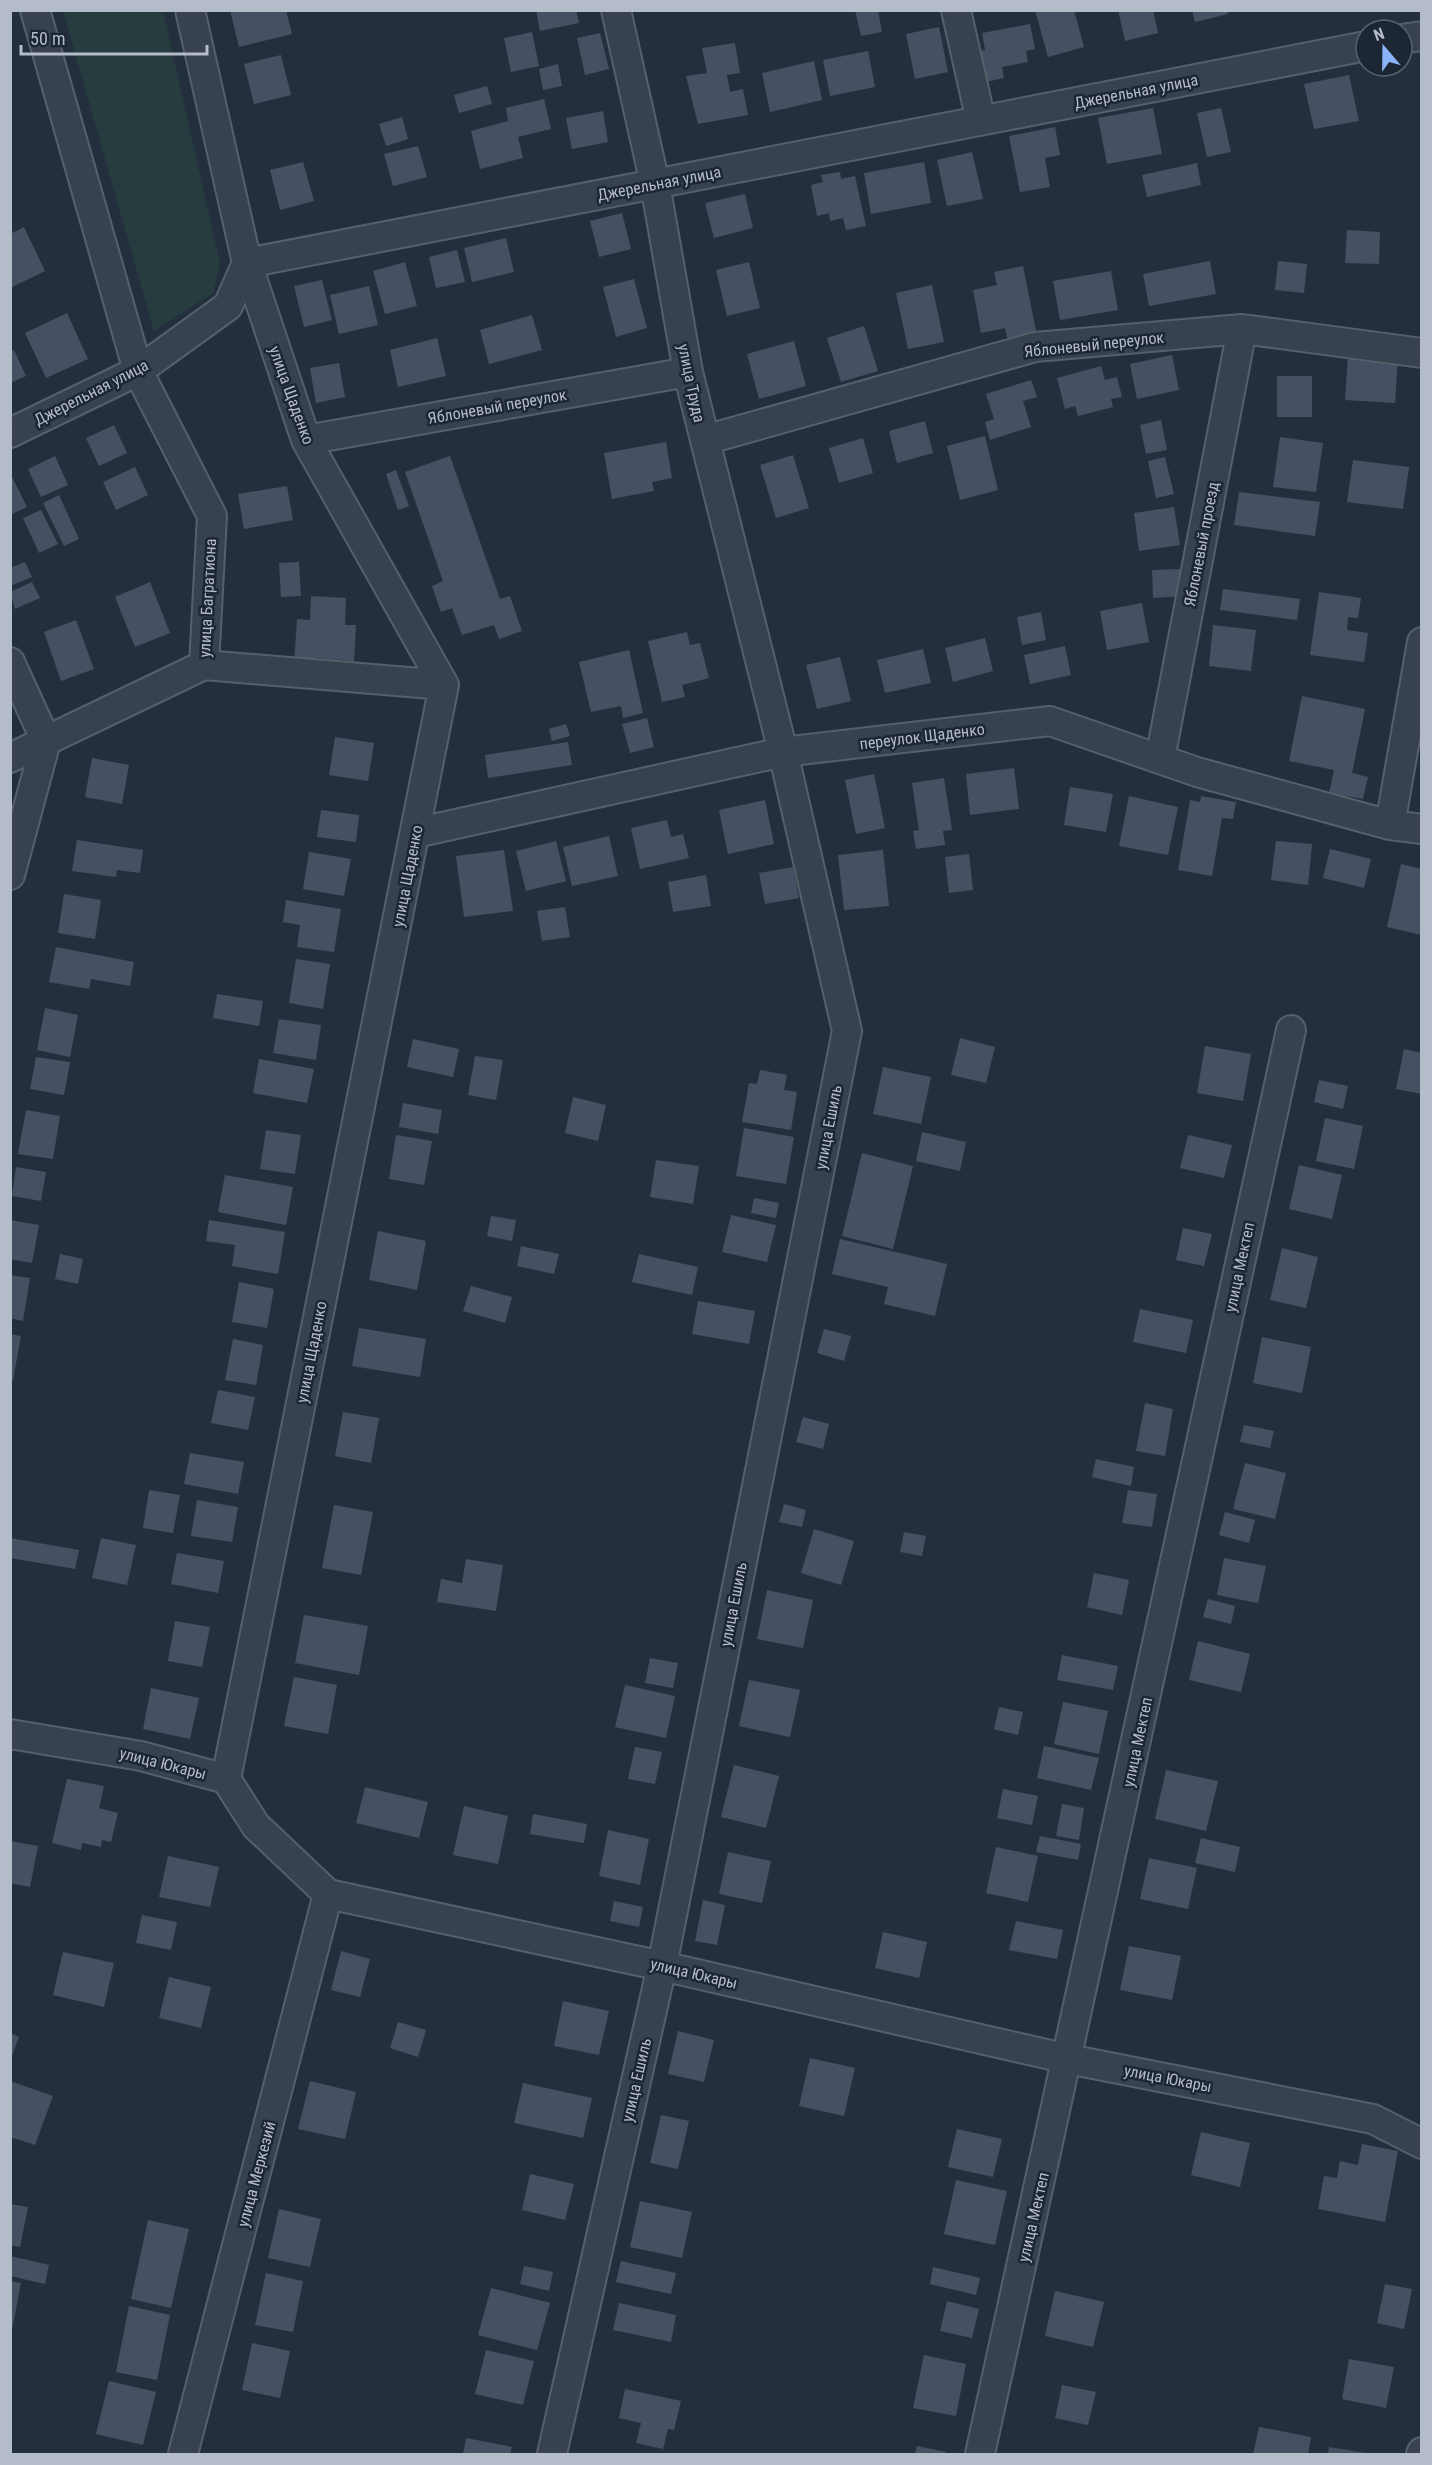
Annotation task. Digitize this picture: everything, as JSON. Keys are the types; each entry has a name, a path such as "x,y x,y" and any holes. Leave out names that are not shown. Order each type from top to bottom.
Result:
{"street":[{"path":"35,10 138,371"},
{"name":"улица Щаденко","path":"190,10 247,263 306,440 444,685 226,1779"},
{"name":"улица Труда","path":"616,10 655,184 688,372 783,752"},
{"path":"956,10 981,121"},
{"name":"Джерельная улица","path":"10,433 138,371 228,306 247,263 1354,48"},
{"name":"Яблоневый переулок","path":"705,440 1035,347 1242,330 1422,353"},
{"name":"Яблоневый проезд","path":"1160,759 1242,330"},
{"name":"улица Багратиона","path":"10,758 204,665 212,516 138,371"},
{"name":"Яблоневый переулок","path":"306,440 688,372"},
{"path":"1390,825 1422,642"},
{"path":"10,662 46,741 10,875"},
{"path":"204,665 444,685"},
{"name":"переулок Щаденко","path":"415,833 783,752 1050,721 1197,772 1390,825 1422,829"},
{"name":"улица Ешиль","path":"552,2454 662,1966 847,1031 783,752"},
{"name":"улица Мектеп","path":"980,2454 1291,1030"},
{"name":"улица Юкары","path":"10,1734 141,1756 226,1779 256,1826 328,1894 662,1966 1068,2059 1373,2119 1422,2144"},
{"name":"улица Меркезий","path":"183,2454 328,1894"}],"green space":[{"path":"63,11 163,11 220,263 213,293 154,331"}],"building":[{"path":"230,10 286,10 292,34 239,47"},
{"path":"536,10 576,10 579,23 540,31"},
{"path":"855,10 878,10 882,32 861,36"},
{"path":"1035,10 1074,10 1084,47 1048,57"},
{"path":"1118,10 1153,10 1158,33 1125,41"},
{"path":"1192,10 1227,10 1228,14 1195,22"},
{"path":"1030,24 1035,49 1026,51 1028,62 1002,67 1004,78 981,83 975,52 985,50 982,33"},
{"path":"939,27 948,72 915,79 906,34"},
{"path":"532,32 539,66 511,72 504,38"},
{"path":"600,33 609,69 585,75 577,38"},
{"path":"735,43 740,73 727,75 730,92 743,89 748,115 698,124 686,76 707,73 702,48"},
{"path":"868,51 875,87 830,96 823,60"},
{"path":"281,55 291,95 254,104 244,64"},
{"path":"814,61 822,100 770,112 762,73"},
{"path":"558,64 562,86 543,90 539,69"},
{"path":"1349,75 1359,121 1314,129 1304,84"},
{"path":"487,86 492,104 459,113 454,95"},
{"path":"544,99 551,129 518,137 523,158 480,169 471,131 508,121 506,108"},
{"path":"1153,108 1162,154 1107,164 1098,118"},
{"path":"1221,108 1231,152 1207,157 1197,113"},
{"path":"603,111 608,142 572,149 566,118"},
{"path":"402,117 408,139 386,146 379,124"},
{"path":"1055,127 1060,155 1045,158 1050,187 1020,192 1009,136"},
{"path":"418,146 427,177 393,186 384,154"},
{"path":"972,152 983,199 947,206 937,160"},
{"path":"303,162 314,201 280,210 270,170"},
{"path":"924,162 931,203 871,214 864,173"},
{"path":"1197,163 1201,185 1147,197 1142,175"},
{"path":"840,172 841,179 855,176 866,226 846,230 843,218 830,221 829,213 817,216 811,185 823,182 821,175"},
{"path":"745,194 753,228 714,238 705,203"},
{"path":"622,213 631,249 599,257 590,221"},
{"path":"24,227 45,271 10,288 10,234"},
{"path":"1347,230 1380,232 1379,264 1345,263"},
{"path":"506,238 514,272 472,282 464,248"},
{"path":"457,250 465,282 436,288 429,257"},
{"path":"1210,261 1216,294 1149,306 1143,274"},
{"path":"1278,261 1307,264 1304,293 1275,290"},
{"path":"405,262 417,306 385,314 373,271"},
{"path":"749,262 760,308 727,316 716,270"},
{"path":"1023,266 1037,336 1008,342 1005,328 981,333 973,290 997,285 994,272"},
{"path":"1111,271 1118,310 1060,320 1053,281"},
{"path":"634,279 647,328 616,337 603,287"},
{"path":"322,280 332,320 304,327 294,286"},
{"path":"932,285 944,342 908,349 896,293"},
{"path":"369,286 378,325 339,334 330,295"},
{"path":"67,313 88,359 46,378 25,333"},
{"path":"532,315 542,350 489,364 480,330"},
{"path":"864,326 878,371 841,382 827,338"},
{"path":"437,338 446,376 398,387 390,350"},
{"path":"794,341 806,386 759,399 747,354"},
{"path":"14,350 26,376 10,383 10,352"},
{"path":"1172,355 1179,390 1137,399 1130,364"},
{"path":"1348,355 1398,358 1395,403 1345,400"},
{"path":"339,363 345,397 316,403 310,368"},
{"path":"1101,366 1105,380 1117,377 1122,397 1111,399 1113,407 1078,416 1075,406 1065,409 1057,378"},
{"path":"1277,376 1312,376 1312,417 1277,417"},
{"path":"1031,380 1037,397 1023,401 1031,427 990,440 985,422 994,419 986,394"},
{"path":"1161,420 1167,450 1146,454 1140,425"},
{"path":"925,421 933,453 897,463 889,431"},
{"path":"114,425 127,453 99,466 86,438"},
{"path":"985,436 998,490 960,500 947,446"},
{"path":"1280,437 1323,443 1316,492 1273,487"},
{"path":"863,438 873,473 839,483 829,448"},
{"path":"666,442 672,478 652,482 654,491 612,499 604,453"},
{"path":"793,455 809,508 776,518 760,465"},
{"path":"55,456 68,485 41,497 28,469"},
{"path":"450,456 500,599 510,596 522,631 499,639 494,625 462,635 452,608 441,612 432,586 443,581 405,472"},
{"path":"1165,457 1174,494 1156,498 1148,461"},
{"path":"1353,460 1409,467 1403,509 1347,502"},
{"path":"135,467 148,495 116,510 103,482"},
{"path":"396,470 409,506 398,510 386,474"},
{"path":"10,473 27,507 10,515"},
{"path":"287,486 293,520 244,529 238,494"},
{"path":"1239,492 1320,502 1315,536 1234,525"},
{"path":"59,495 79,539 64,546 43,503"},
{"path":"1174,507 1180,545 1139,551 1134,513"},
{"path":"41,510 58,544 39,553 23,518"},
{"path":"25,562 32,577 10,586 10,568"},
{"path":"299,562 301,596 281,597 279,563"},
{"path":"1180,569 1182,596 1153,598 1152,570"},
{"path":"32,582 40,598 15,609 10,592"},
{"path":"150,582 170,633 135,647 115,597"},
{"path":"1223,589 1300,599 1297,620 1220,610"},
{"path":"1319,592 1361,598 1358,618 1348,617 1347,630 1368,633 1364,662 1310,655"},
{"path":"311,596 346,598 345,625 356,625 354,661 313,658 312,666 294,665 297,619 310,620"},
{"path":"1142,603 1149,642 1107,650 1100,611"},
{"path":"1041,612 1046,640 1022,645 1017,617"},
{"path":"76,620 94,669 61,681 44,632"},
{"path":"1213,625 1256,630 1251,671 1209,666"},
{"path":"687,632 690,645 700,643 709,678 682,685 685,697 662,702 648,641"},
{"path":"985,638 993,671 953,682 945,648"},
{"path":"1065,646 1071,675 1030,684 1024,655"},
{"path":"923,649 931,683 885,693 877,660"},
{"path":"629,650 643,713 623,718 621,706 591,712 579,662"},
{"path":"840,657 851,701 817,709 806,665"},
{"path":"1302,696 1365,709 1352,773 1368,777 1363,799 1329,793 1334,770 1289,761"},
{"path":"647,718 654,747 630,753 622,724"},
{"path":"566,724 570,736 552,741 549,729"},
{"path":"335,737 374,743 368,781 329,775"},
{"path":"568,742 572,765 488,778 485,755"},
{"path":"92,758 129,765 122,804 85,797"},
{"path":"1014,768 1019,809 970,815 966,774"},
{"path":"874,774 885,828 856,834 845,780"},
{"path":"944,778 952,830 943,831 945,845 916,849 913,831 919,830 912,783"},
{"path":"1070,787 1113,794 1106,832 1064,825"},
{"path":"1129,796 1178,807 1168,855 1119,846"},
{"path":"1201,796 1236,802 1233,819 1222,818 1212,876 1178,870 1190,800 1200,802"},
{"path":"765,800 774,844 728,854 719,810"},
{"path":"321,810 359,815 356,842 317,837"},
{"path":"667,820 671,837 683,834 689,858 640,869 631,828"},
{"path":"609,836 618,876 572,886 563,847"},
{"path":"77,840 143,850 140,873 117,870 116,877 72,871"},
{"path":"556,841 566,881 526,891 516,851"},
{"path":"1276,841 1312,844 1308,885 1271,880"},
{"path":"1330,849 1371,859 1364,888 1323,878"},
{"path":"504,850 513,911 464,917 456,856"},
{"path":"883,850 889,906 844,910 838,855"},
{"path":"309,852 351,859 344,896 303,889"},
{"path":"969,854 973,890 949,893 945,857"},
{"path":"1401,864 1422,869 1422,935 1387,927"},
{"path":"793,867 799,898 765,904 759,873"},
{"path":"706,875 711,906 673,912 668,882"},
{"path":"64,894 101,900 95,939 58,933"},
{"path":"286,900 341,909 334,952 297,947 300,925 283,922"},
{"path":"565,907 570,937 542,941 537,911"},
{"path":"56,947 134,962 130,986 91,979 89,989 49,982"},
{"path":"296,959 330,964 323,1009 289,1003"},
{"path":"217,994 263,1001 259,1026 213,1018"},
{"path":"45,1008 78,1015 70,1057 37,1050"},
{"path":"279,1019 321,1025 316,1060 273,1053"},
{"path":"960,1038 995,1047 986,1083 951,1075"},
{"path":"413,1039 459,1049 453,1077 407,1067"},
{"path":"1205,1046 1251,1054 1243,1101 1197,1093"},
{"path":"1404,1049 1422,1053 1422,1094 1396,1089"},
{"path":"475,1056 503,1060 496,1100 468,1095"},
{"path":"36,1057 70,1062 64,1095 30,1089"},
{"path":"259,1059 314,1069 307,1103 253,1093"},
{"path":"883,1067 931,1077 921,1124 873,1114"},
{"path":"760,1070 787,1075 784,1090 797,1092 791,1130 742,1122 749,1083 757,1084"},
{"path":"1319,1080 1348,1086 1343,1109 1314,1102"},
{"path":"573,1097 606,1105 598,1141 565,1133"},
{"path":"403,1103 442,1110 438,1134 399,1127"},
{"path":"26,1110 60,1116 53,1159 18,1154"},
{"path":"1325,1118 1363,1126 1354,1169 1316,1161"},
{"path":"744,1128 794,1137 786,1184 736,1176"},
{"path":"266,1130 301,1135 295,1174 260,1169"},
{"path":"922,1132 966,1142 960,1171 916,1161"},
{"path":"396,1135 432,1141 424,1185 389,1179"},
{"path":"1188,1135 1232,1145 1224,1178 1180,1168"},
{"path":"862,1153 913,1166 893,1249 842,1236"},
{"path":"656,1160 699,1166 693,1204 650,1197"},
{"path":"1299,1165 1342,1175 1332,1219 1289,1209"},
{"path":"16,1167 46,1172 41,1201 12,1196"},
{"path":"225,1175 293,1187 286,1225 218,1212"},
{"path":"754,1198 779,1203 776,1218 751,1213"},
{"path":"731,1215 776,1225 767,1262 722,1252"},
{"path":"491,1216 516,1220 512,1241 487,1236"},
{"path":"10,1220 39,1225 32,1263 10,1259"},
{"path":"209,1220 285,1232 278,1274 232,1266 235,1245 206,1241"},
{"path":"1183,1228 1212,1234 1204,1266 1176,1260"},
{"path":"378,1231 426,1241 417,1290 369,1280"},
{"path":"840,1239 947,1264 935,1316 884,1304 888,1287 832,1274"},
{"path":"521,1246 559,1254 554,1274 517,1266"},
{"path":"1282,1248 1318,1257 1306,1308 1270,1300"},
{"path":"60,1254 83,1259 78,1284 55,1279"},
{"path":"639,1254 698,1267 692,1295 632,1282"},
{"path":"10,1275 30,1278 23,1321 10,1318"},
{"path":"239,1282 274,1289 267,1328 232,1322"},
{"path":"471,1286 512,1297 505,1323 463,1311"},
{"path":"698,1301 755,1311 749,1344 692,1334"},
{"path":"1140,1309 1193,1320 1186,1353 1133,1342"},
{"path":"359,1328 426,1339 420,1377 352,1366"},
{"path":"824,1329 851,1336 844,1361 817,1353"},
{"path":"10,1334 21,1336 13,1380 10,1379"},
{"path":"1262,1337 1311,1347 1302,1393 1253,1383"},
{"path":"233,1339 263,1345 256,1385 225,1380"},
{"path":"218,1390 255,1397 248,1430 211,1423"},
{"path":"1145,1403 1173,1409 1165,1456 1136,1451"},
{"path":"343,1412 379,1418 371,1463 335,1456"},
{"path":"803,1417 829,1424 823,1449 796,1442"},
{"path":"1244,1425 1274,1431 1270,1448 1240,1442"},
{"path":"190,1453 244,1462 238,1494 184,1484"},
{"path":"1096,1459 1134,1467 1131,1486 1092,1477"},
{"path":"1245,1463 1286,1473 1275,1519 1233,1509"},
{"path":"149,1490 180,1495 173,1533 143,1528"},
{"path":"1128,1490 1157,1494 1152,1527 1122,1523"},
{"path":"197,1500 238,1507 232,1542 191,1536"},
{"path":"784,1504 806,1510 802,1527 779,1522"},
{"path":"334,1505 373,1512 361,1575 322,1568"},
{"path":"1225,1512 1255,1520 1249,1543 1219,1535"},
{"path":"814,1529 854,1541 841,1585 801,1573"},
{"path":"904,1532 926,1536 922,1556 900,1552"},
{"path":"10,1538 79,1550 75,1569 10,1558"},
{"path":"101,1538 136,1545 127,1585 92,1578"},
{"path":"177,1553 224,1561 218,1593 171,1584"},
{"path":"1224,1558 1266,1566 1258,1603 1217,1595"},
{"path":"466,1559 503,1565 496,1611 437,1602 441,1579 462,1583"},
{"path":"1094,1573 1129,1580 1122,1615 1087,1607"},
{"path":"767,1590 813,1600 803,1648 757,1639"},
{"path":"1208,1599 1235,1606 1231,1624 1203,1617"},
{"path":"304,1615 368,1626 359,1675 295,1663"},
{"path":"175,1621 210,1627 202,1667 168,1661"},
{"path":"1198,1641 1250,1654 1241,1692 1189,1680"},
{"path":"1062,1655 1118,1666 1113,1690 1057,1680"},
{"path":"650,1658 678,1663 673,1688 645,1683"},
{"path":"294,1677 337,1685 328,1734 284,1726"},
{"path":"749,1680 800,1690 790,1737 739,1726"},
{"path":"625,1685 675,1696 666,1738 615,1727"},
{"path":"151,1688 199,1698 190,1739 143,1729"},
{"path":"1063,1702 1108,1711 1099,1754 1054,1744"},
{"path":"999,1707 1023,1712 1018,1735 994,1729"},
{"path":"1044,1746 1099,1758 1091,1790 1037,1778"},
{"path":"635,1747 662,1752 655,1784 628,1779"},
{"path":"734,1765 779,1776 766,1828 721,1817"},
{"path":"1166,1770 1218,1781 1206,1831 1155,1819"},
{"path":"67,1779 104,1786 99,1808 118,1813 111,1842 102,1840 101,1847 82,1843 81,1850 52,1843"},
{"path":"365,1787 428,1802 419,1838 356,1823"},
{"path":"1003,1789 1038,1796 1032,1825 997,1818"},
{"path":"1062,1804 1084,1808 1079,1840 1056,1836"},
{"path":"464,1806 508,1816 498,1864 453,1855"},
{"path":"533,1814 587,1824 584,1843 530,1834"},
{"path":"608,1830 649,1839 640,1885 599,1876"},
{"path":"1040,1836 1081,1844 1078,1860 1036,1852"},
{"path":"1201,1838 1240,1847 1235,1872 1195,1863"},
{"path":"10,1841 38,1846 30,1887 10,1883"},
{"path":"996,1847 1038,1856 1028,1902 986,1893"},
{"path":"728,1852 771,1861 762,1903 719,1894"},
{"path":"168,1856 219,1867 210,1907 159,1897"},
{"path":"1149,1858 1197,1868 1188,1909 1140,1899"},
{"path":"703,1900 725,1905 717,1945 695,1941"},
{"path":"614,1901 643,1907 639,1927 610,1921"},
{"path":"142,1915 177,1922 171,1950 136,1943"},
{"path":"1016,1921 1063,1930 1057,1959 1009,1950"},
{"path":"883,1932 927,1942 919,1978 875,1968"},
{"path":"1129,1946 1181,1956 1172,2000 1120,1990"},
{"path":"341,1951 370,1959 360,1997 331,1990"},
{"path":"63,1952 114,1963 104,2007 53,1995"},
{"path":"169,1977 211,1987 201,2028 159,2018"},
{"path":"563,2001 609,2011 599,2055 554,2046"},
{"path":"398,2022 426,2030 418,2057 390,2048"},
{"path":"678,2031 714,2040 704,2082 668,2074"},
{"path":"10,2033 19,2037 11,2058 10,2058"},
{"path":"810,2058 855,2068 844,2116 799,2106"},
{"path":"10,2081 53,2096 35,2145 10,2137"},
{"path":"310,2081 356,2092 345,2139 298,2129"},
{"path":"523,2083 592,2098 583,2138 514,2123"},
{"path":"661,2115 689,2121 678,2169 650,2163"},
{"path":"957,2129 1002,2139 993,2177 948,2167"},
{"path":"1201,2132 1250,2143 1240,2187 1191,2175"},
{"path":"1362,2144 1398,2151 1385,2222 1318,2209 1324,2176 1337,2178 1340,2161 1358,2165"},
{"path":"530,2174 574,2184 565,2220 522,2210"},
{"path":"956,2180 1007,2191 995,2245 944,2234"},
{"path":"640,2201 692,2212 682,2258 630,2247"},
{"path":"10,2204 28,2207 20,2247 10,2245"},
{"path":"279,2209 321,2219 310,2267 268,2258"},
{"path":"148,2220 189,2229 171,2308 131,2299"},
{"path":"10,2256 49,2265 45,2284 10,2276"},
{"path":"621,2261 676,2273 671,2294 616,2282"},
{"path":"524,2266 553,2272 549,2291 520,2284"},
{"path":"933,2267 980,2278 976,2295 930,2284"},
{"path":"266,2273 303,2281 293,2332 255,2325"},
{"path":"10,2281 21,2283 12,2330 10,2330"},
{"path":"1385,2284 1412,2289 1404,2329 1377,2323"},
{"path":"491,2288 550,2303 537,2350 478,2335"},
{"path":"1055,2291 1104,2302 1093,2347 1045,2336"},
{"path":"947,2301 979,2309 972,2338 940,2331"},
{"path":"619,2303 676,2315 671,2342 613,2330"},
{"path":"129,2306 170,2315 157,2380 116,2372"},
{"path":"252,2343 290,2351 280,2398 242,2390"},
{"path":"486,2350 534,2361 523,2405 475,2394"},
{"path":"924,2355 966,2364 956,2416 913,2408"},
{"path":"1349,2359 1394,2367 1386,2408 1342,2399"},
{"path":"109,2381 156,2392 143,2445 96,2434"},
{"path":"1062,2385 1096,2392 1088,2425 1055,2418"},
{"path":"625,2389 681,2401 674,2430 668,2429 663,2449 636,2443 641,2423 619,2418"},
{"path":"1259,2427 1311,2437 1308,2454 1253,2454"},
{"path":"466,2438 512,2447 510,2454 463,2454"},
{"path":"917,2446 946,2452 946,2454 915,2454"},
{"path":"1329,2447 1366,2453 1328,2454"}]}
